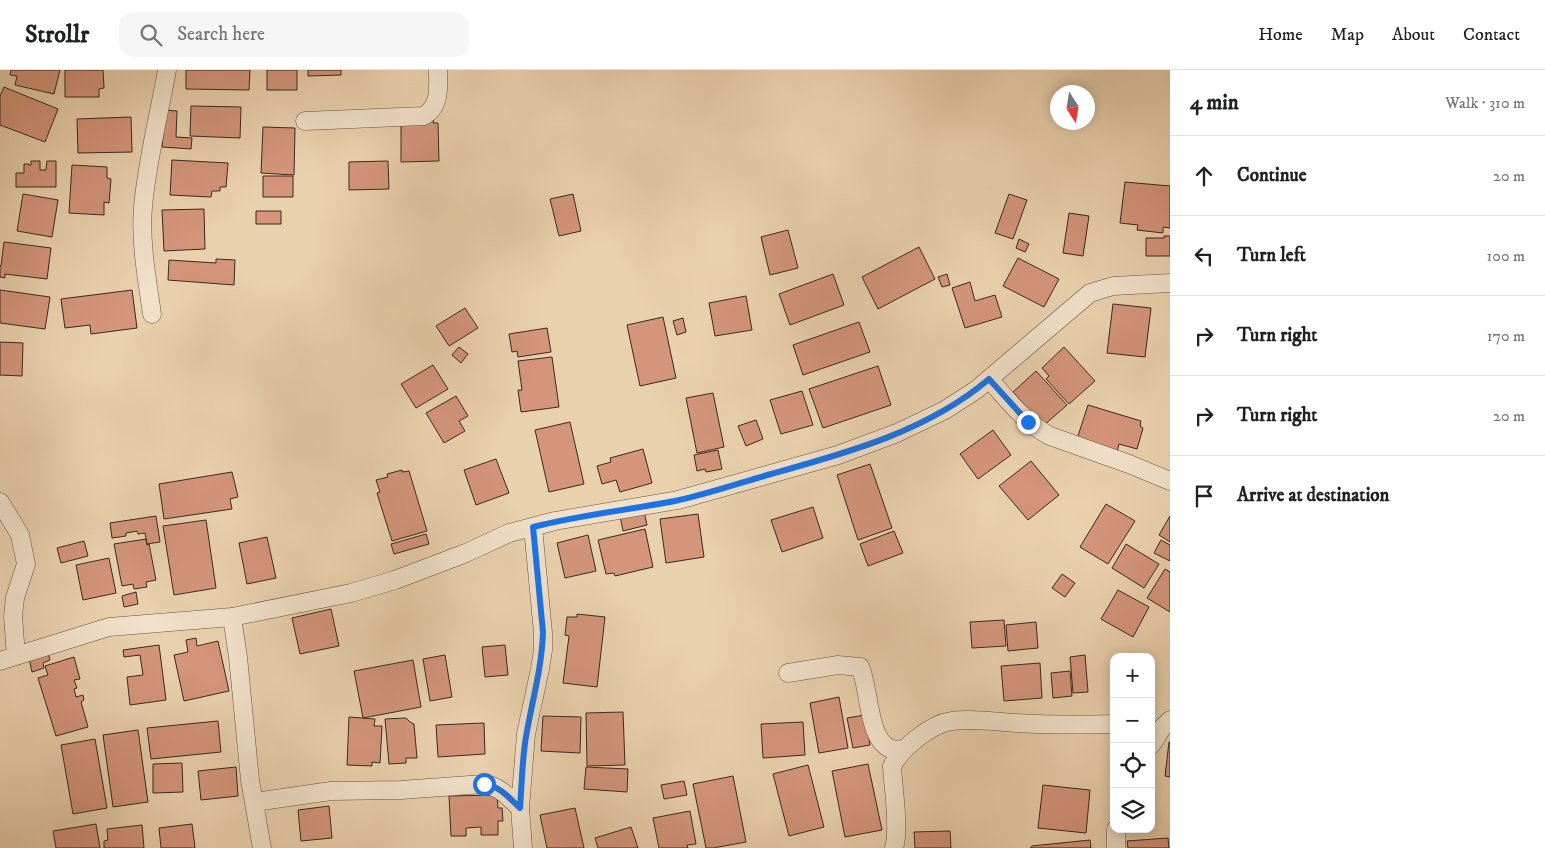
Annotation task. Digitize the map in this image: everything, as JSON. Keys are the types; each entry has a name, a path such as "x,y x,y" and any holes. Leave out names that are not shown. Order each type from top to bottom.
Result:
{"street":[{"path":"152,314 144,257 143,208 167,70"},
{"path":"305,121 424,116 436,104 438,70"},
{"path":"0,502 20,535 26,564 15,598 8,658 108,627 232,617 351,594 395,580 509,533 555,521 678,500 838,455 897,433 945,410 976,390 1090,293 1113,286 1170,282"},
{"path":"989,379 1028,422 1038,430 1170,480"},
{"path":"523,848 520,808 526,734 540,669 543,632 533,527"},
{"path":"232,617 238,657 246,749 262,848"},
{"path":"788,674 838,665 860,667 865,676 872,721 879,737 885,745 892,749 904,749"},
{"path":"894,848 896,828 892,766 904,749 935,727 951,721 1065,725 1110,724"},
{"path":"1152,743 1163,722"},
{"path":"254,802 331,791 401,790 484,784 499,788 520,808"},
{"path":"1116,833 1116,848"}],"building":[{"path":"11,70 60,70 54,94 15,85 17,76 10,75"},
{"path":"65,70 103,70 104,88 99,89 99,97 65,97"},
{"path":"186,70 250,70 249,90 186,89"},
{"path":"267,70 297,70 297,90 267,90"},
{"path":"308,70 341,70 341,75 308,76"},
{"path":"4,87 58,109 45,142 0,125 0,96"},
{"path":"191,106 241,107 240,138 190,136"},
{"path":"165,110 177,111 176,137 192,138 191,149 162,147"},
{"path":"131,117 132,152 78,153 77,119"},
{"path":"434,119 433,123 438,123 439,161 401,162 401,123"},
{"path":"263,127 295,128 294,175 261,173"},
{"path":"172,160 228,163 226,187 220,187 220,191 212,191 211,197 170,195"},
{"path":"31,161 40,161 40,170 46,170 47,161 56,161 56,187 16,187 16,173 24,173 24,164 31,165"},
{"path":"388,161 389,189 349,190 349,162"},
{"path":"72,165 107,167 107,178 111,179 109,203 104,202 104,215 69,213"},
{"path":"263,176 293,176 293,197 263,197"},
{"path":"1125,182 1170,186 1170,228 1163,227 1163,233 1137,230 1138,225 1120,223"},
{"path":"23,194 58,200 52,237 17,231"},
{"path":"573,194 581,231 559,236 550,199"},
{"path":"1009,194 1027,200 1013,239 995,233"},
{"path":"204,209 205,249 164,251 162,210"},
{"path":"256,211 281,211 281,224 256,224"},
{"path":"1069,213 1089,216 1083,256 1063,253"},
{"path":"788,230 798,268 770,275 761,237"},
{"path":"1164,236 1170,236 1170,256 1146,256 1146,238 1164,238"},
{"path":"1019,239 1029,244 1025,252 1016,248"},
{"path":"4,242 51,248 47,279 5,274 5,278 0,277"},
{"path":"919,247 935,279 878,309 862,277"},
{"path":"1018,258 1059,279 1044,307 1003,286"},
{"path":"216,259 235,260 234,285 168,280 169,260 216,263"},
{"path":"833,274 844,305 790,325 779,294"},
{"path":"947,274 950,285 942,287 938,277"},
{"path":"970,282 975,301 995,295 1002,317 965,328 952,288"},
{"path":"0,290 50,297 45,329 0,323"},
{"path":"132,290 137,328 91,334 90,325 65,328 61,299"},
{"path":"746,296 752,330 715,336 709,303"},
{"path":"1113,304 1151,308 1145,357 1107,353"},
{"path":"465,308 478,328 449,346 436,326"},
{"path":"663,317 676,378 640,386 627,325"},
{"path":"683,318 686,332 677,335 673,321"},
{"path":"859,322 870,352 803,375 793,345"},
{"path":"547,328 551,352 518,357 517,351 512,352 509,334"},
{"path":"0,342 23,343 22,376 0,375"},
{"path":"459,347 468,354 461,363 452,355"},
{"path":"1064,347 1095,381 1069,404 1046,379 1049,376 1042,368"},
{"path":"552,357 559,407 521,412 518,390 522,390 518,361"},
{"path":"433,365 448,389 416,408 401,384"},
{"path":"878,366 891,405 823,428 809,389"},
{"path":"1036,371 1067,405 1043,426 1013,392"},
{"path":"802,391 813,425 781,434 770,400"},
{"path":"713,393 724,447 697,453 686,398"},
{"path":"456,396 468,416 459,421 465,431 444,443 426,413"},
{"path":"1088,405 1141,421 1140,426 1143,428 1137,449 1119,444 1117,452 1077,439"},
{"path":"756,420 763,439 746,446 738,426"},
{"path":"570,422 584,484 549,492 535,430"},
{"path":"993,430 1011,455 978,479 960,454"},
{"path":"643,449 652,483 620,492 616,480 602,484 597,466 611,462 610,458"},
{"path":"718,450 722,469 706,472 705,469 697,471 694,455"},
{"path":"496,459 509,493 476,505 464,470"},
{"path":"1031,461 1059,495 1028,520 999,486"},
{"path":"870,464 892,528 858,540 837,475"},
{"path":"402,470 402,472 409,471 427,531 392,541 377,493 380,492 376,480 388,477 387,474"},
{"path":"232,472 238,497 230,499 232,509 164,519 159,484"},
{"path":"1106,504 1135,521 1108,564 1080,547"},
{"path":"813,507 823,538 782,552 771,520"},
{"path":"644,511 647,525 623,531 620,516"},
{"path":"698,514 704,557 666,563 660,519"},
{"path":"156,516 160,542 147,544 145,533 138,534 137,531 126,533 126,536 112,538 110,523"},
{"path":"1170,516 1170,542 1159,535"},
{"path":"206,520 216,588 174,595 163,526"},
{"path":"645,529 653,567 615,576 614,573 606,574 598,540"},
{"path":"894,531 903,553 868,566 860,544"},
{"path":"426,534 429,544 394,554 391,544"},
{"path":"588,535 596,571 565,578 557,543"},
{"path":"267,537 276,578 247,584 239,543"},
{"path":"146,539 147,545 149,544 156,580 146,582 147,587 134,589 133,584 122,586 114,544"},
{"path":"1161,540 1170,545 1170,561 1154,553"},
{"path":"84,541 88,556 61,563 57,548"},
{"path":"1126,544 1159,564 1144,588 1112,568"},
{"path":"109,558 116,593 83,600 76,565"},
{"path":"1165,569 1170,572 1170,612 1147,598"},
{"path":"1062,574 1075,583 1065,597 1052,588"},
{"path":"1118,590 1149,607 1133,637 1101,619"},
{"path":"136,592 138,604 124,607 122,596"},
{"path":"331,609 339,646 300,654 292,618"},
{"path":"577,614 605,617 597,687 563,683 569,636 565,635 567,617 577,617"},
{"path":"1004,620 1006,646 972,648 970,622"},
{"path":"1036,622 1038,648 1008,651 1006,625"},
{"path":"196,638 197,646 218,641 229,691 184,701 174,655 188,652 186,640"},
{"path":"159,645 166,700 130,705 127,677 143,675 140,655 124,657 123,650"},
{"path":"505,645 508,675 485,677 482,647"},
{"path":"48,653 50,660 43,663 44,668 32,672 29,658"},
{"path":"445,655 452,697 430,701 423,659"},
{"path":"1085,655 1088,692 1073,693 1070,657"},
{"path":"74,657 80,679 74,680 77,688 74,689 76,697 83,695 84,700 81,702 88,727 56,736 38,678 48,675 45,666"},
{"path":"413,660 421,707 363,718 354,671"},
{"path":"1040,663 1042,698 1004,701 1001,666"},
{"path":"1070,671 1072,696 1053,698 1051,673"},
{"path":"839,697 848,748 819,753 810,703"},
{"path":"623,712 625,765 587,766 586,713"},
{"path":"865,715 870,745 853,748 847,718"},
{"path":"543,716 581,717 580,753 541,751"},
{"path":"349,717 375,719 374,726 382,726 380,763 372,762 372,766 347,765"},
{"path":"406,718 414,724 417,758 406,758 406,763 389,764 385,719"},
{"path":"218,721 221,752 151,759 147,728"},
{"path":"803,722 805,755 763,758 761,724"},
{"path":"484,723 485,754 438,757 436,725"},
{"path":"138,730 148,802 113,807 103,735"},
{"path":"95,739 107,808 73,814 61,745"},
{"path":"1170,742 1170,777 1165,776"},
{"path":"182,763 183,792 153,793 153,764"},
{"path":"868,764 882,830 845,837 832,771"},
{"path":"808,765 824,827 789,836 773,774"},
{"path":"236,767 238,796 201,800 198,771"},
{"path":"586,767 628,769 627,792 584,789"},
{"path":"733,776 746,842 706,848 693,784"},
{"path":"684,781 687,795 664,799 661,785"},
{"path":"1043,785 1090,790 1086,833 1038,828"},
{"path":"497,795 498,808 502,808 503,821 498,821 498,835 481,835 481,827 466,828 466,836 451,836 449,796"},
{"path":"329,806 332,838 301,841 298,810"},
{"path":"575,808 584,848 547,848 540,815"},
{"path":"690,811 696,844 687,845 688,848 659,848 653,818"},
{"path":"96,824 100,848 56,848 53,831"},
{"path":"192,824 195,848 161,848 159,828"},
{"path":"142,825 144,848 104,848 104,841 108,840 107,829"},
{"path":"631,827 638,848 598,848 595,838"},
{"path":"950,831 951,848 915,848 914,832"},
{"path":"1168,838 1169,848 1128,848 1127,841"},
{"path":"1090,840 1091,848 1030,848 1032,846"}],"route":[{"path":"484,784 499,788 520,808 526,734 540,669 543,632 533,527 555,521 678,500 838,455 897,433 945,410 976,390 989,379 1028,422"}]}
